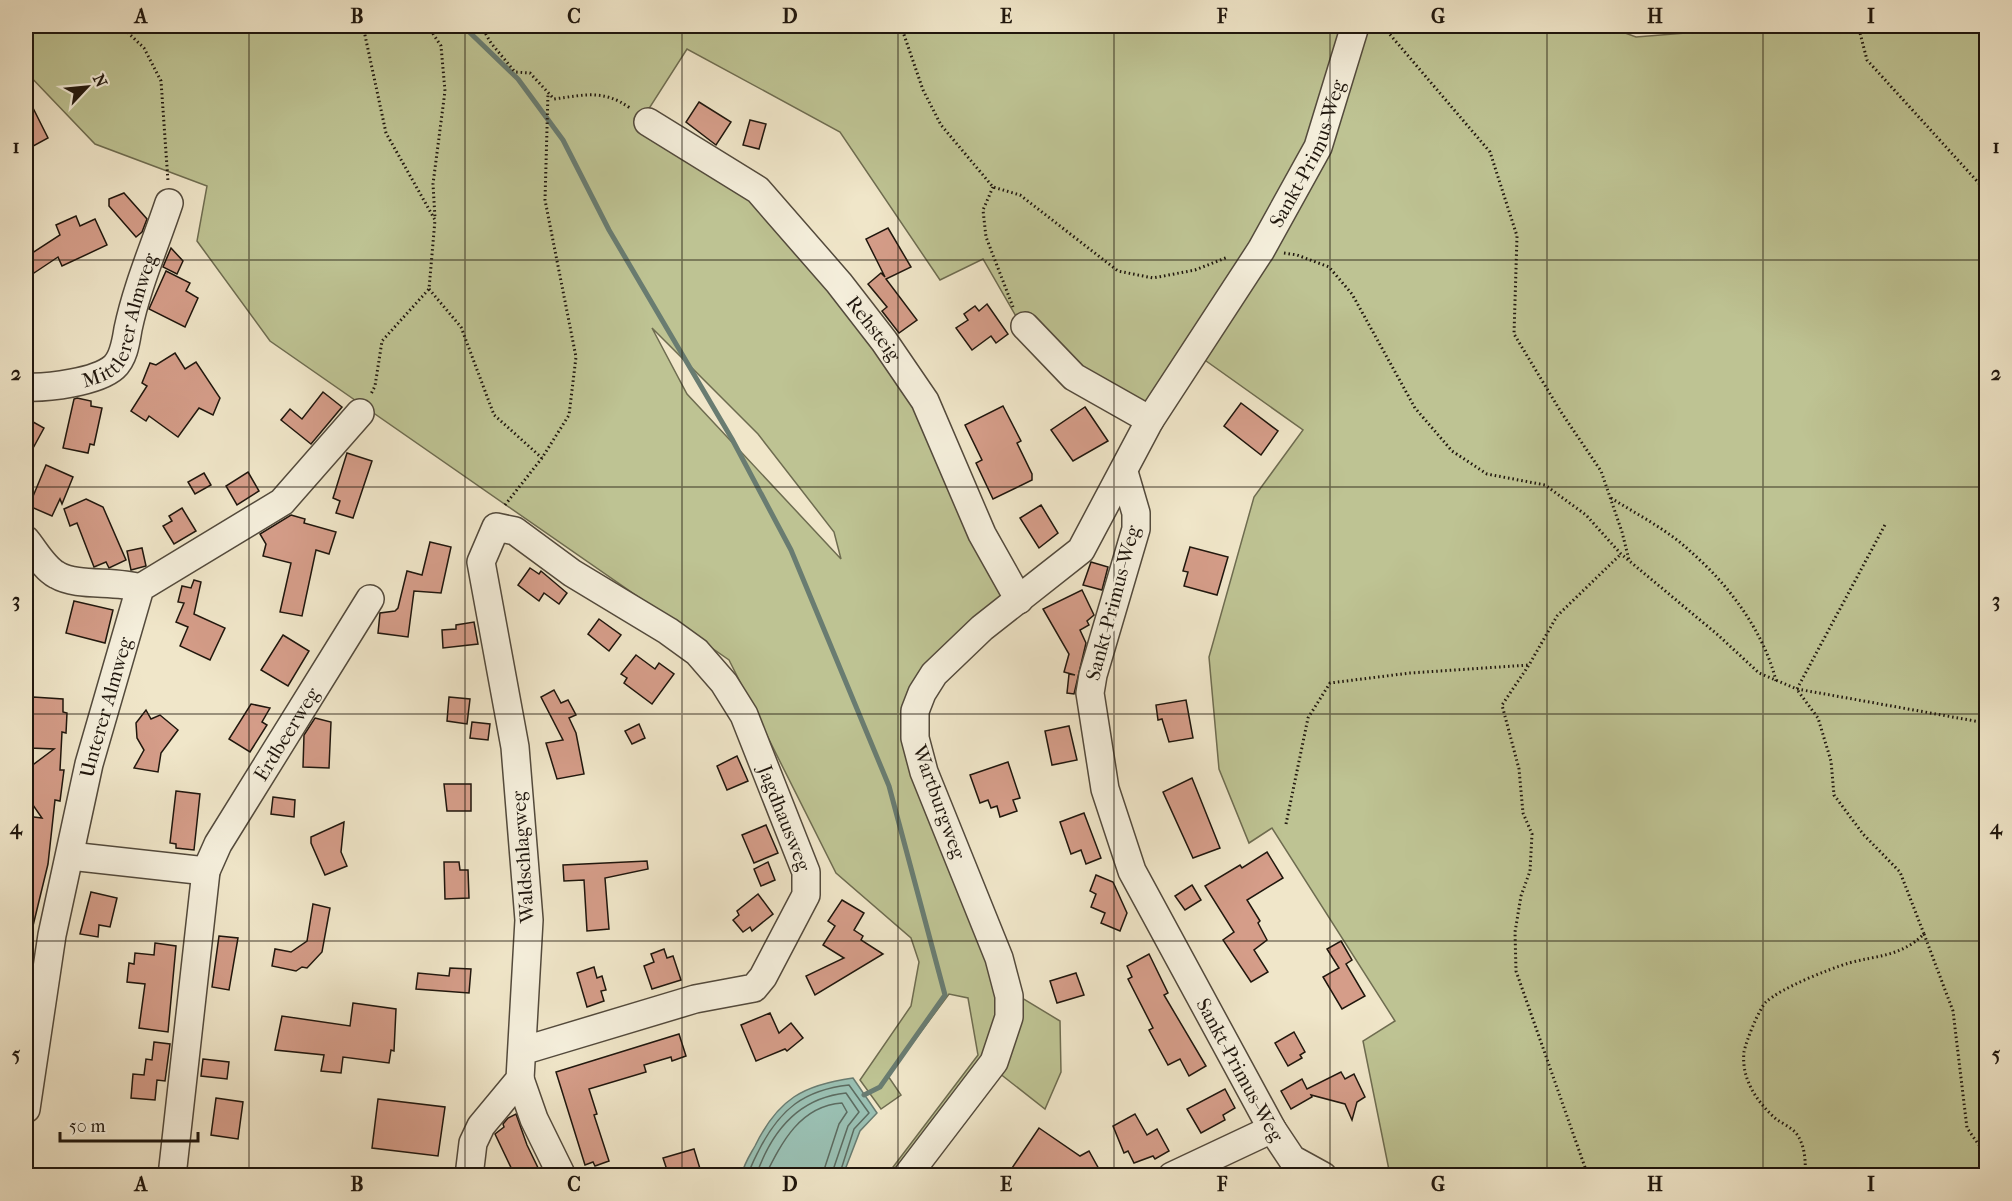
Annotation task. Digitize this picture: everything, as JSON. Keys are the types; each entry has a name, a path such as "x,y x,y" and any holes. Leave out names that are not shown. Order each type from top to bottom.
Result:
{"street":[{"name":"Sankt-Primus-Weg","path":"1313,1173 1292,1159 1272,1129 1132,871 1106,789 1090,693 1093,675 1136,529 1136,513 1124,472 1150,420 1261,250 1318,147 1361,26"},
{"name":"Rehsteig","path":"648,122 758,190 832,275 884,341 925,400 982,534 1019,600"},
{"name":"Mittlerer Almweg","path":"26,387 73,382 102,374 115,366 124,351 134,302 170,203"},
{"path":"1025,326 1074,377 1150,420"},
{"path":"26,540 58,576 140,588 282,502 360,413"},
{"name":"Wartburgweg","path":"906,1176 994,1062 1008,1017 1009,996 999,958 924,772 915,738 915,711 922,693 934,675 982,628 1081,550 1124,472"},
{"name":"Jagdhausweg","path":"496,527 515,531 572,573 668,631 697,652 724,683 744,715 806,872 806,895 763,977 754,988 695,999 522,1050"},
{"name":"Waldschlagweg","path":"496,527 481,562 515,747 526,863 529,920 520,1079"},
{"name":"Unterer Almweg","path":"26,1109 52,935 89,764 140,588"},
{"name":"Erdbeerweg","path":"172,1176 206,871 218,844 370,599"},
{"path":"70,856 206,871"},
{"path":"469,1176 473,1143 481,1125 520,1079"},
{"path":"520,1079 534,1119 562,1176"},
{"path":"1172,1176 1272,1129"}],"path":[{"path":"121,26 144,48 161,81 170,203"},
{"path":"363,26 386,134 435,220"},
{"path":"360,413 375,386 382,341 429,289 435,220 433,184 446,91 441,45 428,26"},
{"path":"481,26 491,43 515,72 530,73 554,99 597,94 614,97 648,122"},
{"path":"901,26 923,90 941,125 993,187 1020,195 1118,271 1153,278 1195,270 1234,255 1261,250 1298,255 1329,267 1352,294 1415,408 1452,451 1487,474 1545,485 1586,515 1621,554 1718,635 1759,673 1797,689 1986,723"},
{"path":"1361,26 1387,31 1410,26"},
{"path":"1865,26 1860,33 1867,60 1986,191"},
{"path":"1387,31 1490,152 1517,236 1514,334 1561,412 1601,471 1629,561"},
{"path":"496,527 502,508 542,458 569,415 576,357 544,200 548,93"},
{"path":"993,187 983,210 987,237 1014,309 1025,326"},
{"path":"429,289 461,327 494,415 542,458"},
{"path":"1611,498 1676,539 1692,552 1725,587 1771,658 1776,681"},
{"path":"1797,689 1886,523"},
{"path":"1588,1176 1516,971 1515,932 1521,896 1530,871 1532,834 1523,813 1519,769 1502,705 1529,665 1557,616 1621,554"},
{"path":"1286,824 1308,718 1330,683 1410,673 1529,665"},
{"path":"1797,689 1818,718 1831,761 1834,795 1863,834 1900,873 1953,1011 1967,1128 1986,1155"},
{"path":"1805,1176 1806,1159 1796,1133 1757,1101 1746,1076 1744,1051 1753,1027 1766,1002 1799,983 1848,964 1887,956 1911,947 1923,934"}],"green space":[{"path":"26,26 1606,26 1636,37 1711,31 1700,26 1986,26 1986,1175 1390,1175 1363,1041 1395,1021 1272,828 1249,843 1219,769 1209,657 1254,497 1303,430 1185,346 1143,406 1021,325 983,259 940,280 840,132 687,49 648,110 760,200 890,357 1005,595 907,714 999,984 1060,1021 1061,1072 1045,1109 999,1073 920,1175 887,1175 978,1055 968,998 949,994 888,1076 901,1095 881,1109 860,1080 911,1006 919,962 911,938 836,873 729,660 270,341 197,241 207,186 95,144 26,72","holes":["652,328 758,434 834,532 841,559 687,394"]}],"water":[{"path":"853,1078 877,1113 860,1131 843,1175 742,1175 747,1160 764,1130 783,1106 806,1090"}],"building":[{"path":"26,94 48,138 26,150"},
{"path":"699,102 731,122 716,145 686,122"},
{"path":"750,120 766,124 759,149 743,145"},
{"path":"124,193 147,219 142,232 136,237 109,206 109,199"},
{"path":"76,216 80,226 95,219 107,245 62,266 58,257 34,273 26,257 60,235 56,225"},
{"path":"888,228 911,267 886,279 917,320 899,333 882,311 887,307 868,284 881,273 885,277 866,239"},
{"path":"171,248 183,261 177,274 163,267"},
{"path":"166,271 190,283 186,291 198,298 185,327 149,309"},
{"path":"987,304 1008,334 996,343 991,336 972,350 956,328 968,320 964,314 975,306 979,311"},
{"path":"175,353 185,369 196,362 220,398 213,415 199,408 178,437 149,416 146,421 131,411 147,386 142,383 150,363 156,365"},
{"path":"323,392 342,407 311,444 281,420 290,409 302,419"},
{"path":"74,399 91,401 91,406 102,408 94,445 90,444 88,453 63,448"},
{"path":"1241,403 1278,431 1261,455 1224,426"},
{"path":"1003,406 1021,441 1017,443 1032,474 1032,480 993,499 976,463 982,460 965,425"},
{"path":"1085,407 1108,441 1073,461 1051,430"},
{"path":"26,418 44,428 26,461"},
{"path":"347,453 372,461 353,518 336,513 340,501 333,498"},
{"path":"46,465 73,477 62,504 60,499 52,516 29,506"},
{"path":"248,472 259,491 237,505 226,486"},
{"path":"204,473 211,485 195,494 188,482"},
{"path":"86,499 103,507 126,560 109,568 106,562 94,567 77,523 70,526 64,509"},
{"path":"1041,505 1058,533 1039,548 1020,518"},
{"path":"182,508 196,531 174,544 163,526 172,521 169,516"},
{"path":"291,515 305,519 304,523 336,532 329,554 316,550 302,616 280,612 291,563 263,556 266,544 260,534"},
{"path":"430,542 451,547 441,593 414,591 408,637 378,633 380,613 395,611 398,608 407,571 422,575"},
{"path":"1190,547 1228,557 1217,595 1184,586 1188,572 1183,571"},
{"path":"142,548 146,566 131,570 127,551"},
{"path":"1091,562 1108,567 1102,590 1083,585"},
{"path":"530,568 539,574 541,571 567,593 559,604 544,593 539,601 518,585"},
{"path":"194,580 201,582 194,614 225,628 210,660 180,646 188,627 176,622 184,603 178,602 182,586 191,588"},
{"path":"1082,590 1094,615 1087,621 1089,625 1080,630 1086,643 1074,694 1067,693 1069,674 1075,675 1064,672 1069,654 1043,609"},
{"path":"74,601 113,610 105,643 66,633"},
{"path":"599,619 621,635 609,651 588,634"},
{"path":"474,622 478,644 443,648 442,630 456,629 456,625"},
{"path":"283,635 309,651 288,686 261,670"},
{"path":"636,655 655,669 659,663 674,674 652,704 624,683 627,678 621,674"},
{"path":"554,690 561,703 568,700 576,715 569,718 576,733 584,774 557,779 546,743 563,740 541,697"},
{"path":"33,697 63,699 63,712 67,713 66,733 62,732 60,770 64,770 60,801 55,800 48,864 31,934 26,933 26,816 42,818 26,795 26,770 54,749 30,748"},
{"path":"449,697 470,699 467,724 447,721"},
{"path":"1186,700 1193,738 1169,742 1162,719 1158,720 1156,705"},
{"path":"251,704 270,708 262,722 267,725 250,752 229,739"},
{"path":"146,710 151,719 160,715 178,730 161,753 158,772 134,768 144,750 137,738 136,723"},
{"path":"315,718 331,722 329,768 303,767 304,735"},
{"path":"472,722 490,724 488,740 470,738"},
{"path":"639,724 645,738 632,744 625,731"},
{"path":"1069,726 1077,760 1052,765 1045,731"},
{"path":"737,756 748,781 727,790 717,766"},
{"path":"1008,762 1020,798 1013,800 1017,811 1000,817 997,806 991,808 988,800 980,803 970,775"},
{"path":"1192,778 1220,848 1193,858 1163,792"},
{"path":"444,784 471,784 471,811 447,811"},
{"path":"176,791 200,794 194,850 176,848 176,844 170,843"},
{"path":"273,797 295,800 294,817 271,814"},
{"path":"1084,813 1101,858 1086,864 1081,850 1071,854 1060,822"},
{"path":"344,822 341,852 347,866 325,875 311,843 311,837"},
{"path":"766,825 778,853 754,863 742,835"},
{"path":"1267,852 1283,878 1247,900 1260,921 1258,923 1267,940 1254,950 1268,972 1251,982 1223,940 1234,932 1205,886 1240,865 1242,868"},
{"path":"647,861 648,869 605,878 609,929 587,931 584,880 564,881 563,865"},
{"path":"444,862 459,862 460,870 468,870 469,898 445,899"},
{"path":"768,862 775,880 761,886 754,869"},
{"path":"1096,875 1113,882 1127,913 1120,931 1101,923 1105,913 1091,907 1096,894 1090,891"},
{"path":"1192,885 1201,900 1185,910 1175,896"},
{"path":"91,892 117,898 110,927 99,925 98,937 80,934"},
{"path":"758,894 773,914 752,931 750,927 743,932 733,920 739,915 737,911"},
{"path":"842,900 864,913 854,930 863,936 861,940 883,954 815,995 806,976 844,958 823,945 835,926 828,921"},
{"path":"313,904 330,908 322,952 307,968 302,967 296,971 272,966 275,949 291,952 307,941"},
{"path":"219,936 238,938 229,990 212,987"},
{"path":"1341,941 1352,960 1346,964 1365,996 1342,1009 1323,977 1339,968 1327,949"},
{"path":"155,943 176,946 168,1032 139,1028 145,984 127,982 129,963 134,964 135,953 154,955"},
{"path":"664,949 667,958 673,956 681,980 652,989 644,966 654,962 651,954"},
{"path":"1149,954 1168,993 1164,995 1206,1066 1189,1076 1180,1059 1168,1065 1149,1030 1153,1028 1128,979 1132,977 1127,966"},
{"path":"594,967 597,978 602,976 606,990 601,991 604,1001 587,1007 577,973"},
{"path":"450,968 471,969 469,993 416,989 418,973 449,976"},
{"path":"1076,973 1084,995 1057,1003 1050,981"},
{"path":"353,1003 396,1009 394,1051 391,1050 389,1063 343,1057 341,1073 321,1071 324,1055 275,1050 282,1016 350,1026"},
{"path":"770,1013 779,1033 791,1023 803,1038 787,1051 785,1049 756,1061 741,1025"},
{"path":"1294,1032 1305,1052 1300,1055 1302,1058 1288,1066 1275,1043"},
{"path":"679,1034 686,1056 672,1061 671,1057 644,1065 646,1072 589,1089 597,1114 594,1115 609,1161 595,1166 593,1162 585,1165 556,1072"},
{"path":"154,1042 170,1044 165,1081 157,1080 155,1100 131,1098 133,1074 144,1075 146,1059 152,1060"},
{"path":"203,1059 229,1062 227,1079 201,1076"},
{"path":"1341,1072 1345,1079 1354,1074 1365,1097 1357,1102 1352,1120 1345,1104 1311,1095 1312,1097 1291,1109 1281,1091 1302,1079 1307,1089"},
{"path":"1225,1089 1235,1108 1223,1115 1225,1120 1201,1133 1187,1109"},
{"path":"216,1098 243,1102 238,1139 211,1135"},
{"path":"378,1099 445,1107 438,1156 372,1148"},
{"path":"516,1114 527,1145 542,1176 515,1176 495,1134 504,1127 503,1124 508,1118"},
{"path":"1135,1114 1147,1135 1157,1129 1169,1151 1155,1159 1153,1156 1134,1163 1128,1151 1124,1153 1113,1126"},
{"path":"1039,1128 1080,1156 1089,1151 1100,1171 1092,1176 1023,1176 1012,1168"},
{"path":"694,1149 701,1172 688,1176 669,1176 663,1158"}],"waterway":[{"path":"463,26 518,79 563,140 609,230 732,439 791,550 889,786 945,995 880,1087 864,1095"}]}
